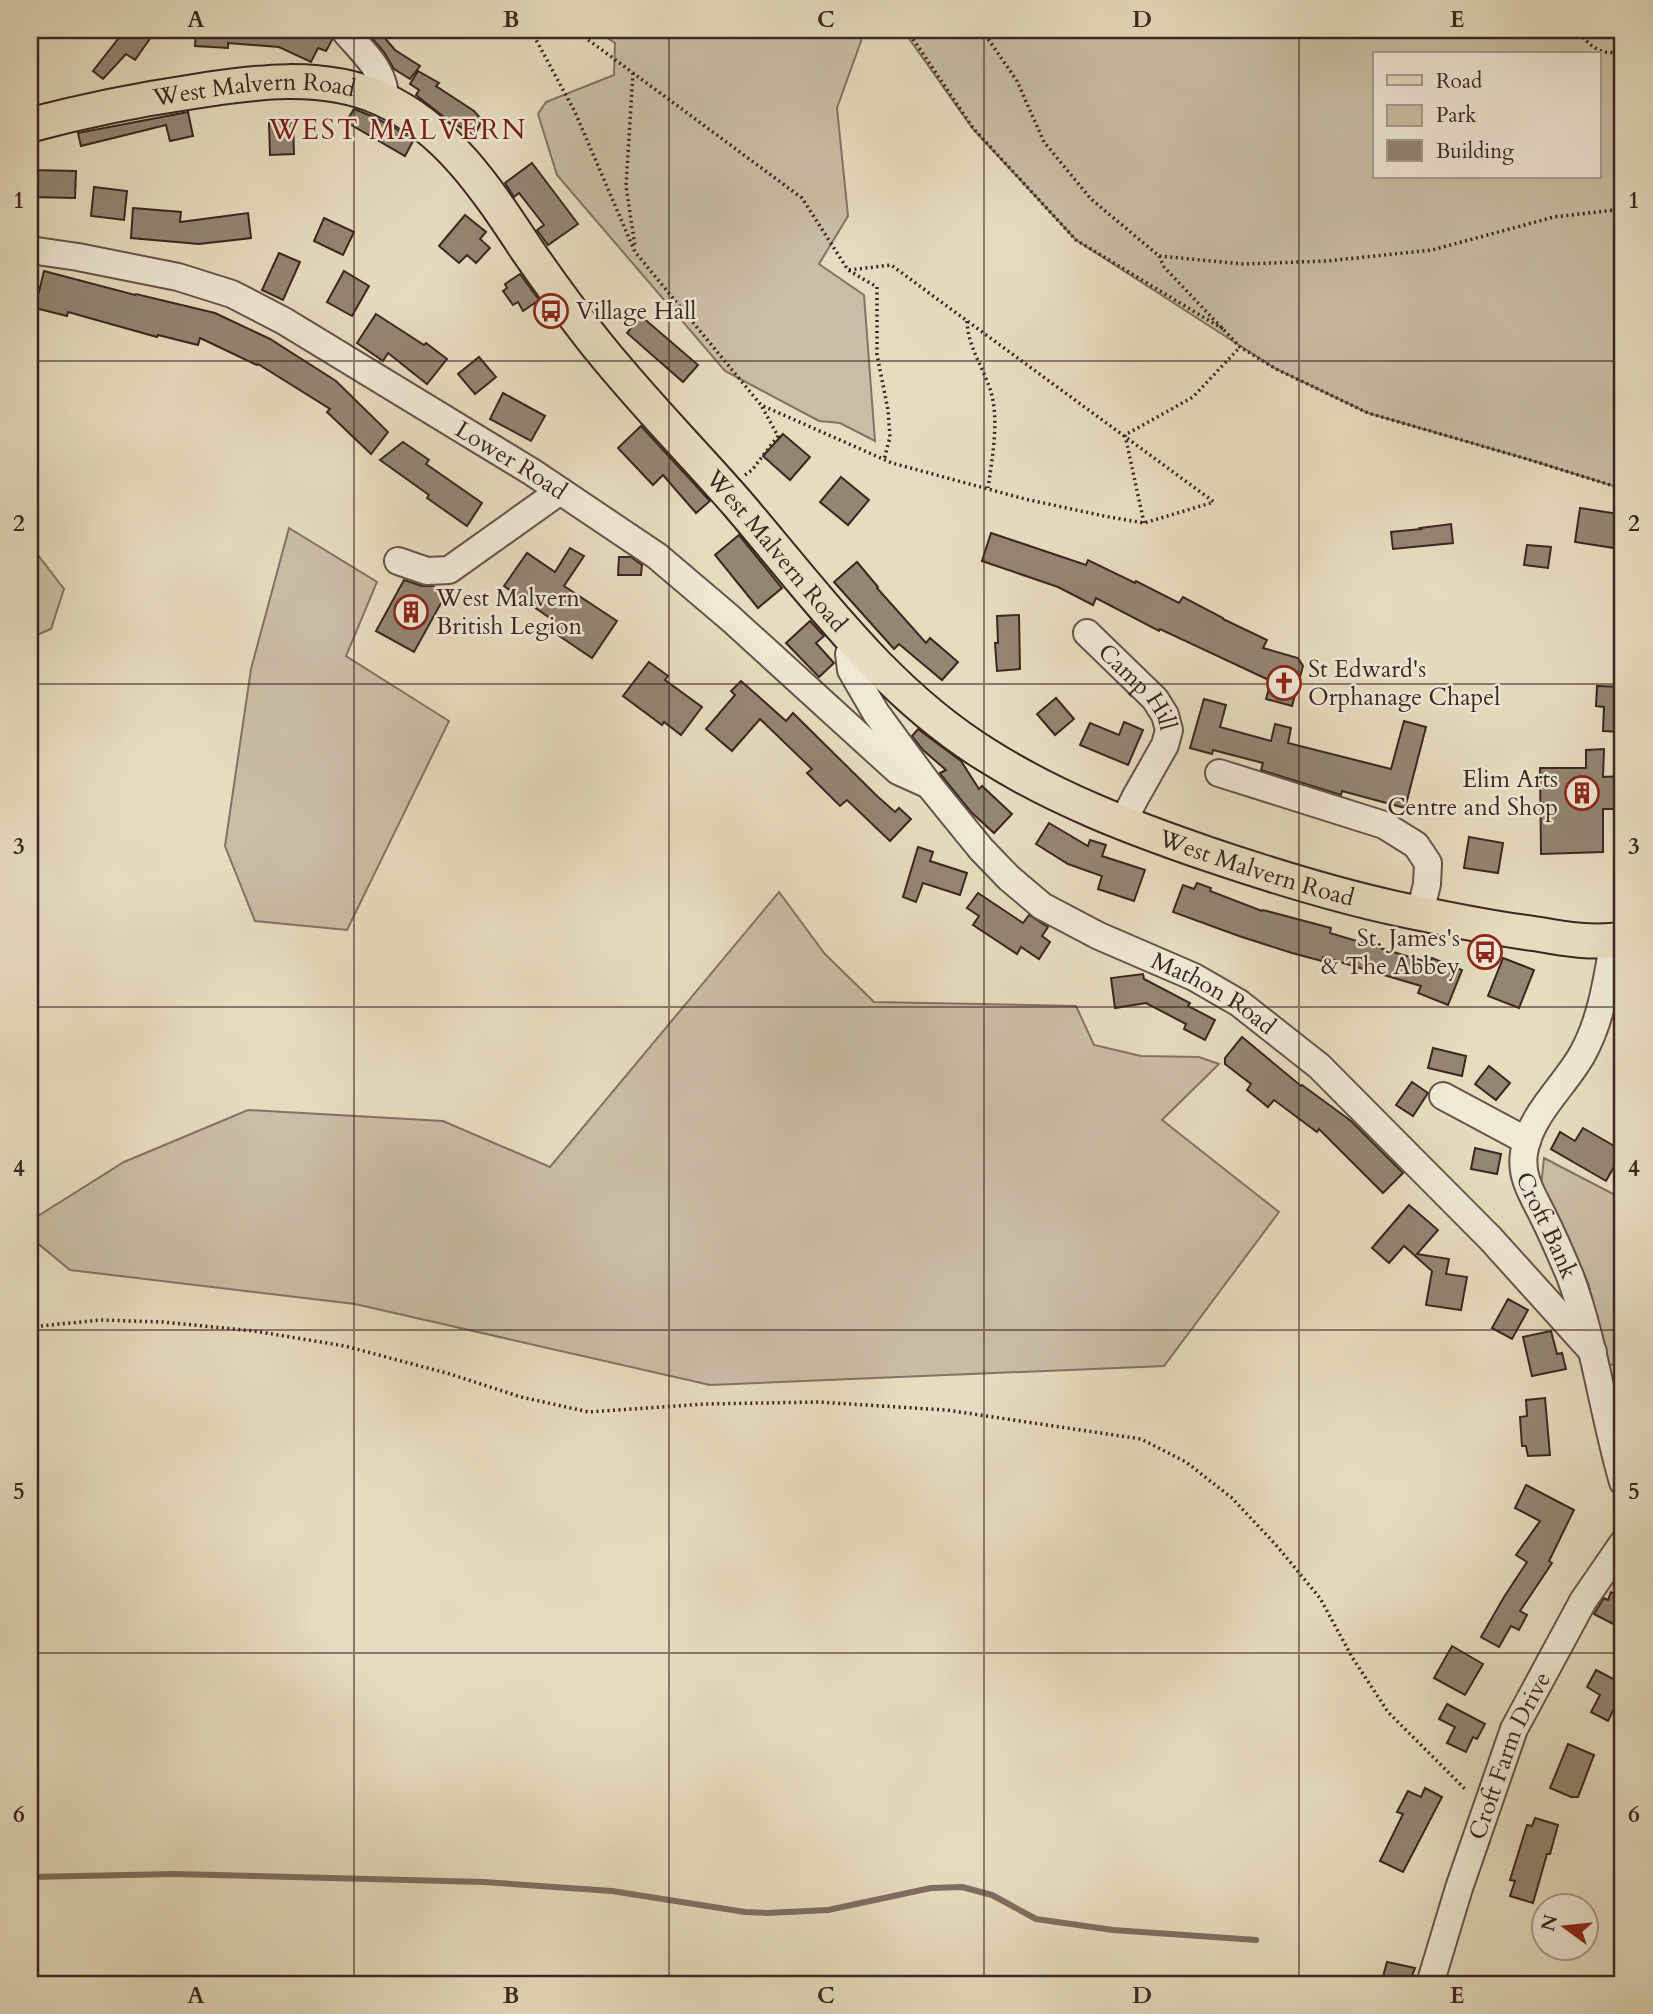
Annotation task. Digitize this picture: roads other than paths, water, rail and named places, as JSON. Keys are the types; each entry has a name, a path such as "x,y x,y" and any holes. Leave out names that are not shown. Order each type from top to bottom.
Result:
{"main road":[{"name":"West Malvern Road","path":"34,127 140,99 239,84 292,82 338,85 385,100 439,136 457,153 499,207 592,339 725,489 854,642 901,690 939,722 984,754 1029,780 1122,824 1276,877 1342,896 1493,928 1581,941 1618,940"}],"street":[{"path":"344,30 379,72 385,86 385,100"},
{"name":"Lower Road","path":"30,250 178,277 232,294 284,321 560,491 657,556 730,618 898,771 929,785"},
{"path":"398,561 427,571 449,570 560,491"},
{"name":"Camp Hill","path":"1087,633 1155,699 1165,715 1169,730 1165,745 1122,824"},
{"name":"Mathon Road","path":"854,642 849,654 850,670 876,713 929,785 981,849 1009,878 1042,906 1099,936 1195,977 1240,1003 1319,1066 1490,1238 1593,1352"},
{"path":"1219,773 1384,825 1416,845 1428,863 1427,884 1420,913"},
{"name":"Croft Bank","path":"1618,940 1596,1027 1582,1054 1541,1114 1527,1141 1524,1156 1530,1194 1544,1217 1570,1278 1593,1352 1612,1446 1623,1482"},
{"path":"1443,1096 1527,1141"},
{"name":"Croft Farm Drive","path":"1430,1984 1485,1809 1514,1729 1583,1601 1623,1544"}],"waterway":[{"path":"30,1877 175,1874 484,1882 612,1891 745,1912 767,1913 828,1910 931,1888 962,1887 992,1895 1036,1919 1113,1930 1256,1940"}],"place":[{"name":"Village Hall","path":"551,311"},
{"name":"West Malvern British Legion","path":"411,612"},
{"name":"St Edward's Orphanage Chapel","path":"1284,683"},
{"name":"Elim Arts Centre and Shop","path":"1582,793"},
{"name":"St. James's & The Abbey","path":"1485,952"}],"district":[{"name":"WEST MALVERN","path":"398,129"}]}
